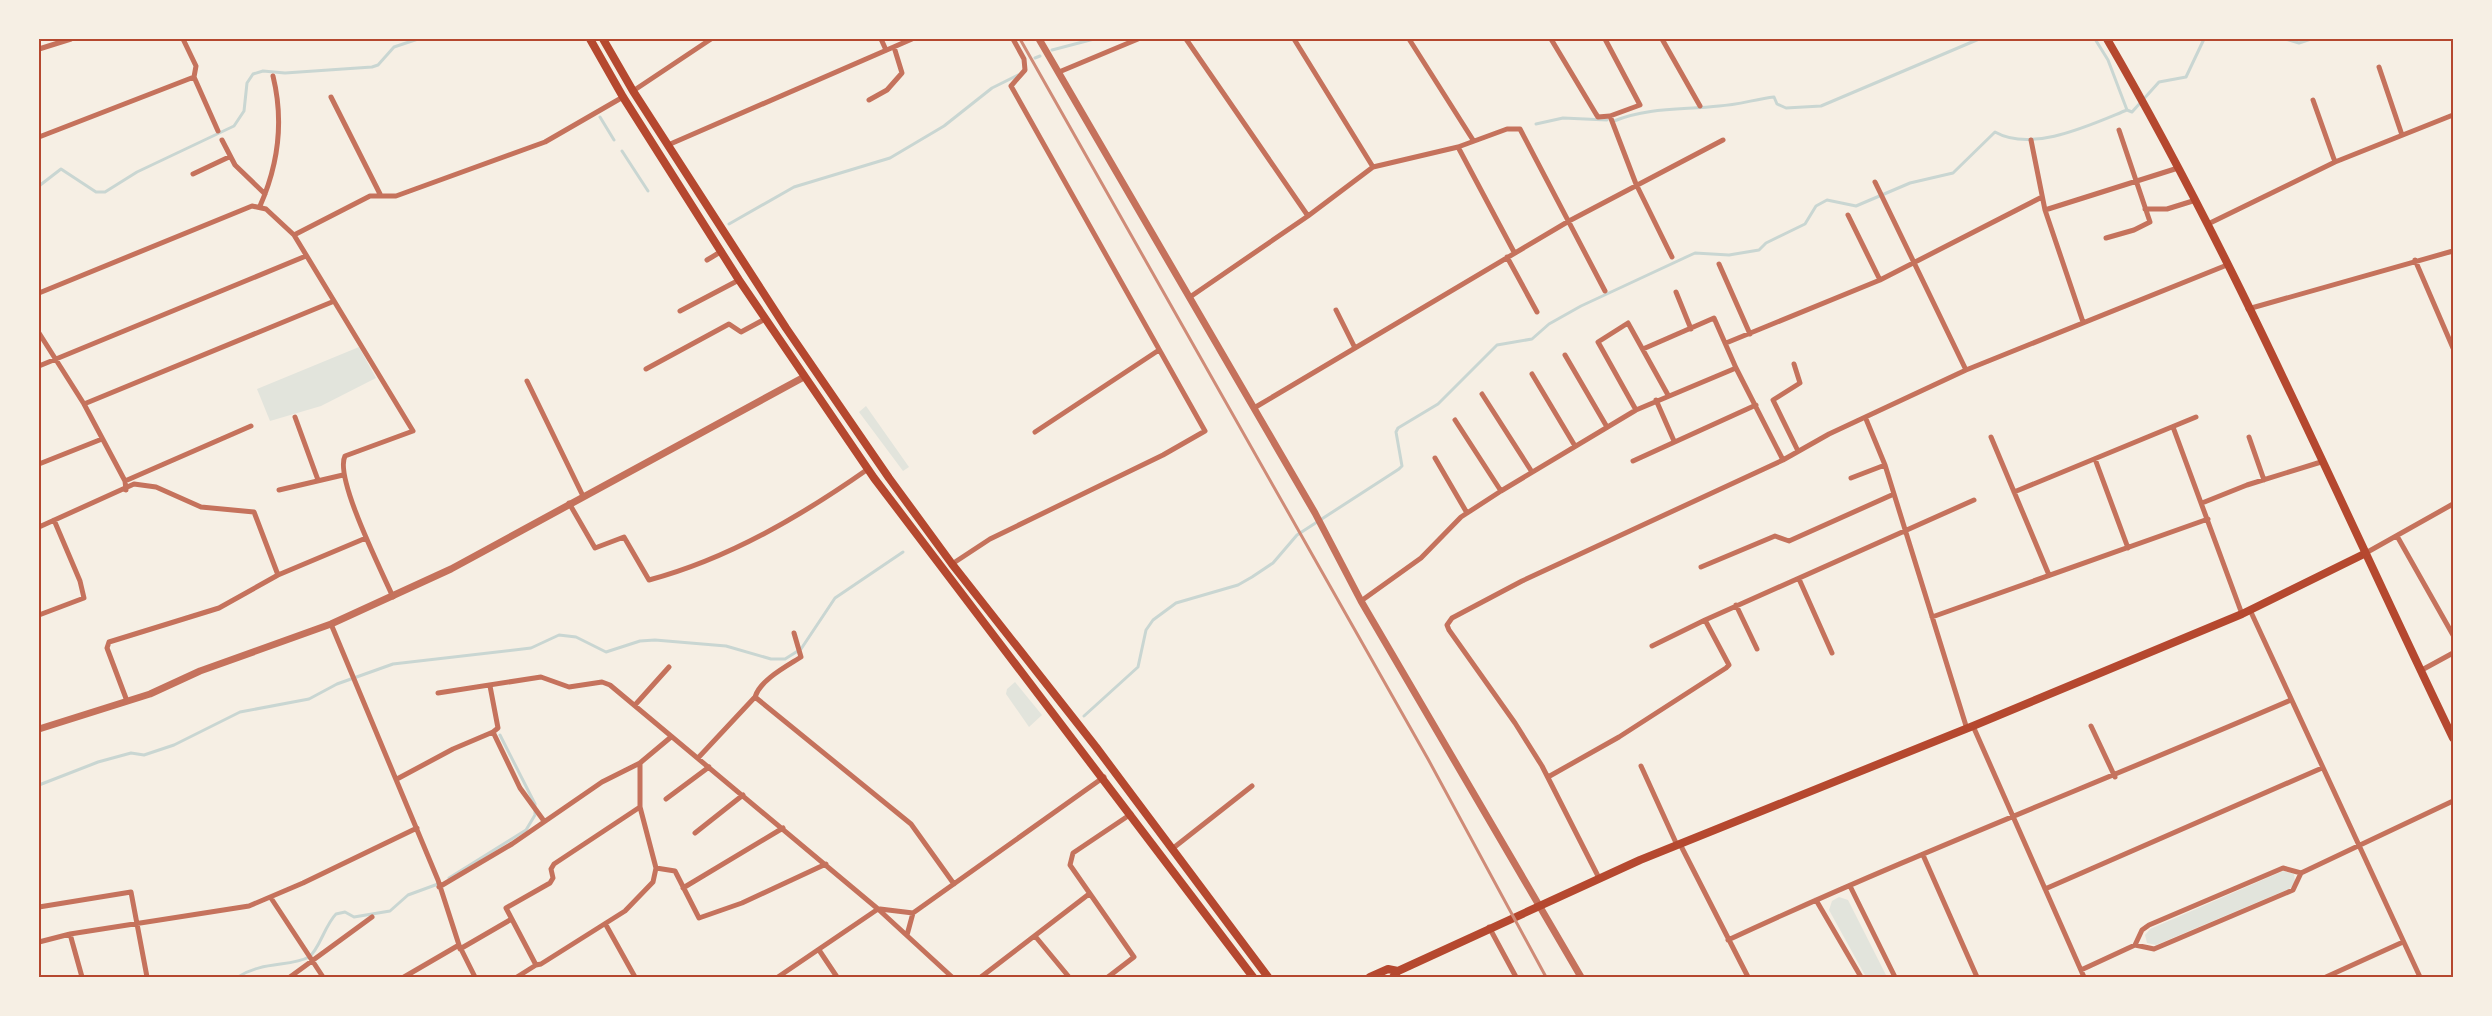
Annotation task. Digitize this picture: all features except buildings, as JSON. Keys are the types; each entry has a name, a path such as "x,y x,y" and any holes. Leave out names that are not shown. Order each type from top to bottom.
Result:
{"main road":[{"path":"590,39 623,97 765,319 868,470 964,600 1104,777 1254,977"},
{"path":"603,39 633,91 828,391 952,564 1268,977"},
{"path":"2107,39 2137,90 2208,224 2453,738"},
{"path":"1370,977 1388,969 1395,974 1490,927 1599,878 1970,728 2246,612 2364,554"},
{"path":"964,600 974,592"},
{"path":"1014,661 1023,654"}],"street":[{"path":"39,49 70,39"},
{"path":"183,39 196,66 194,77 218,131"},
{"path":"633,91 711,39"},
{"path":"881,39 886,50"},
{"path":"668,145 912,39"},
{"path":"952,564 990,539 1202,435 1204,427 1011,86 1025,70 1024,59 1013,39"},
{"path":"1039,39 1315,513 1361,601 1581,977"},
{"path":"1059,72 1138,39"},
{"path":"1186,39 1308,216"},
{"path":"1294,39 1373,167"},
{"path":"1409,39 1473,140"},
{"path":"1551,39 1598,117 1610,116 1640,105 1605,39"},
{"path":"1662,39 1700,106"},
{"path":"869,100 887,90 900,78 902,73 894,47"},
{"path":"2379,67 2402,135"},
{"path":"260,206 274,169 279,126 280,109 273,76"},
{"path":"39,137 194,77"},
{"path":"331,97 380,194"},
{"path":"294,235 370,196 380,194 396,196 545,142 623,97"},
{"path":"2313,100 2335,162"},
{"path":"2208,224 2335,162 2453,115"},
{"path":"1610,116 1636,184 1672,257"},
{"path":"1190,297 1308,216 1373,167 1458,147 1507,129 1521,129 1605,291"},
{"path":"2106,238 2150,222 2119,130"},
{"path":"222,140 230,157 265,194"},
{"path":"1254,408 1507,256 1636,184 1723,140"},
{"path":"2031,140 2045,210 2083,322"},
{"path":"1458,147 1514,252"},
{"path":"193,174 230,157"},
{"path":"2045,210 2178,168"},
{"path":"1875,182 1966,370"},
{"path":"1726,343 1880,280 2042,197"},
{"path":"2145,209 2167,209 2196,200"},
{"path":"39,293 252,206 260,206 269,211 294,235 332,302 338,306 413,430 345,456 342,463 343,475 366,538 393,597"},
{"path":"1848,215 1880,280"},
{"path":"2248,309 2453,251"},
{"path":"707,260 722,252"},
{"path":"39,366 306,256"},
{"path":"1507,256 1537,312"},
{"path":"2415,260 2453,348"},
{"path":"1719,264 1750,334"},
{"path":"1599,878 1548,777 1515,723 1449,630 1449,621 1474,604 1522,580 1783,460 1830,434 1966,370 2227,265"},
{"path":"680,311 740,280"},
{"path":"1676,292 1691,329"},
{"path":"84,404 332,302"},
{"path":"1336,310 1355,348"},
{"path":"1643,349 1714,318 1736,368 1783,460"},
{"path":"646,369 729,324 741,333 765,319"},
{"path":"1636,410 1598,342 1629,324 1668,395"},
{"path":"39,333 84,404 125,481 126,490"},
{"path":"1035,432 1159,350"},
{"path":"1564,355 1607,427"},
{"path":"1794,364 1800,383 1773,400 1798,452"},
{"path":"1361,601 1421,558 1452,524 1501,491 1636,410 1736,368"},
{"path":"1532,374 1575,446"},
{"path":"39,729 127,701 331,624 393,597 451,569 804,377"},
{"path":"527,381 583,496"},
{"path":"1482,394 1532,472"},
{"path":"1656,400 1674,441"},
{"path":"1633,461 1756,405"},
{"path":"295,417 318,480"},
{"path":"2014,492 2196,417"},
{"path":"1866,419 1886,465 1904,530 1970,728 2014,817 2084,977"},
{"path":"1455,420 1501,491"},
{"path":"125,481 251,426"},
{"path":"2173,427 2246,612 2291,700 2420,977"},
{"path":"1991,437 2049,575"},
{"path":"2249,437 2264,480"},
{"path":"39,464 102,439"},
{"path":"1435,458 1467,513"},
{"path":"2095,459 2128,549"},
{"path":"2202,503 2321,462"},
{"path":"1851,478 1886,465"},
{"path":"569,503 595,548 624,537 649,580 688,569 743,544 868,470"},
{"path":"279,490 343,475"},
{"path":"39,527 126,490 134,484 156,487 201,507 254,512 278,575"},
{"path":"1701,567 1777,536 1785,542 1789,541 1894,494"},
{"path":"1652,646 1736,605 1974,500"},
{"path":"2364,554 2453,504"},
{"path":"1932,617 2208,519"},
{"path":"39,615 84,598 84,592 54,520"},
{"path":"2397,536 2453,635"},
{"path":"127,701 107,648 109,642 219,608 278,575 366,538"},
{"path":"1799,579 1832,652"},
{"path":"1736,605 1757,649"},
{"path":"1548,777 1619,736 1726,668 1729,665 1705,620"},
{"path":"331,624 417,828 460,947 475,977"},
{"path":"698,759 759,690 778,672 801,657 794,633"},
{"path":"2420,671 2453,653"},
{"path":"635,705 669,667"},
{"path":"438,693 541,677 569,687 606,682 826,864 907,934 952,977"},
{"path":"397,779 498,728 490,686"},
{"path":"755,697 911,824 954,884"},
{"path":"1728,940 1816,900 2115,777 2291,700"},
{"path":"2091,726 2115,777"},
{"path":"493,732 520,788 544,821"},
{"path":"439,884 512,844 602,782 640,763 671,737"},
{"path":"517,977 606,925 637,901 653,882 656,868 640,807 640,763"},
{"path":"1641,766 1748,977"},
{"path":"666,799 709,768"},
{"path":"2045,889 2322,768"},
{"path":"907,934 913,913 1104,777"},
{"path":"1172,849 1252,786"},
{"path":"695,833 743,795"},
{"path":"2135,945 2142,930 2149,925 2283,868 2301,873 2453,801"},
{"path":"536,965 510,920 506,908 550,883 554,864 640,807"},
{"path":"1108,977 1134,957 1070,865 1073,853 1131,814"},
{"path":"39,942 70,934 225,911 271,898 417,828"},
{"path":"683,888 783,828"},
{"path":"1923,855 1977,977"},
{"path":"656,868 675,871 699,918 742,903 826,864"},
{"path":"2081,970 2135,945 2154,950 2294,890 2301,873"},
{"path":"1850,886 1895,977"},
{"path":"39,907 129,891 132,893 147,977"},
{"path":"981,977 1089,894"},
{"path":"271,898 323,977"},
{"path":"1816,900 1860,977"},
{"path":"778,977 878,909 913,913"},
{"path":"290,977 311,957 372,917"},
{"path":"404,977 510,920"},
{"path":"606,925 635,977"},
{"path":"1490,927 1516,977"},
{"path":"70,934 82,977"},
{"path":"1035,936 1069,977"},
{"path":"2326,977 2403,942"},
{"path":"819,950 837,977"}],"shaded area":[{"path":"359,347 376,378 321,406 270,421 257,389"},
{"path":"866,406 909,467 903,471 859,412"},
{"path":"1015,682 1042,715 1029,727 1006,694 1007,689"},
{"path":"2283,871 2294,874 2295,881 2291,888 2156,945 2147,943 2145,935 2150,929"},
{"path":"1839,897 1848,900 1887,977 1866,977 1829,910 1832,901"}],"waterway":[{"path":"39,186 61,169 96,192 105,192 137,172 234,126 244,111 247,83 253,74 263,71 285,73 372,67 378,65 394,47 418,39"},
{"path":"1052,50 1094,39"},
{"path":"1614,121 1653,111 1726,105 1774,97 1777,104 1786,108 1821,106 1979,39"},
{"path":"2095,39 2108,60 2127,110"},
{"path":"1084,716 1138,667 1146,630 1153,620 1176,603 1238,585 1252,577 1273,563 1297,535 1399,469 1402,466 1396,432 1398,428 1438,404 1497,345 1532,339 1549,324 1581,306 1695,253 1729,255 1759,250 1766,243 1805,224 1816,206 1827,200 1856,206 1910,183 1953,173 1995,132 2010,138 2026,140 2043,138 2079,129 2127,110 2132,112 2159,82 2186,77 2204,39"},
{"path":"2285,39 2299,43 2311,39"},
{"path":"1035,58 1040,56"},
{"path":"729,224 794,187 890,158 944,126 992,88 1018,75"},
{"path":"600,117 614,140"},
{"path":"1536,124 1563,118 1607,120"},
{"path":"622,151 648,191"},
{"path":"39,785 98,762 131,753 144,755 174,745 240,712 309,699 337,684 393,664 531,648 559,635 576,637 606,652 640,641 655,640 726,646 771,659 785,659 801,649 835,598 903,552"},
{"path":"449,878 526,830 535,815 535,804 500,735"},
{"path":"238,977 266,966 294,962 309,957 336,914 345,912 354,917 390,911 408,895 438,884"}],"railway":[{"path":"1020,39 1428,759 1546,977"}]}
